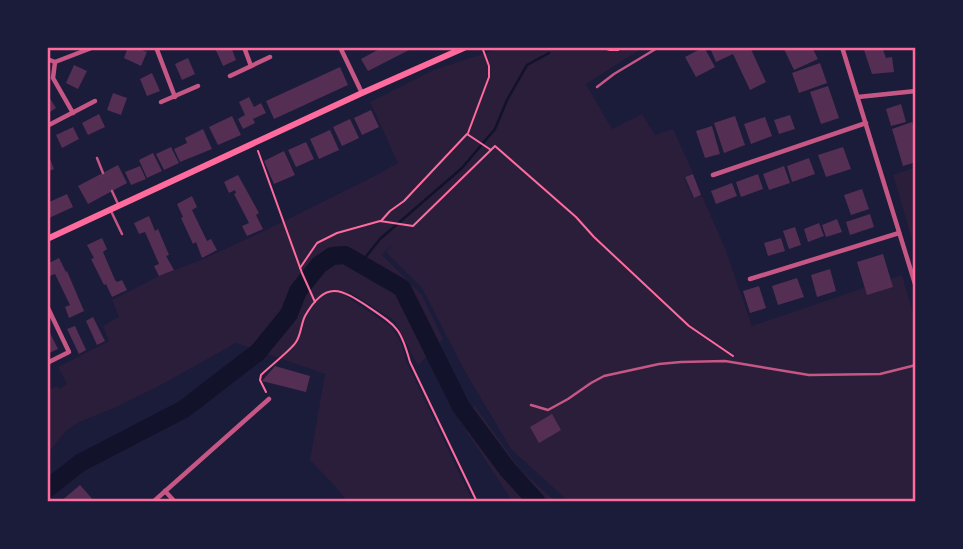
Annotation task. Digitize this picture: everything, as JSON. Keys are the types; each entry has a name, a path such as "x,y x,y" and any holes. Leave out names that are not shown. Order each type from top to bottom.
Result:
{"main road":[{"path":"47,239 466,47"}],"street":[{"path":"47,60 55,62 94,47"},
{"path":"156,47 175,97"},
{"path":"244,47 251,66"},
{"path":"340,47 362,93"},
{"path":"842,47 916,287"},
{"path":"230,76 270,57"},
{"path":"55,62 53,78 73,113"},
{"path":"161,102 198,86"},
{"path":"858,97 916,91"},
{"path":"47,125 95,101"},
{"path":"713,176 866,123"},
{"path":"750,279 899,233"},
{"path":"47,363 69,352 48,309"},
{"path":"153,502 269,399"},
{"path":"165,491 175,502"}],"lane":[{"path":"597,87 659,47"},
{"path":"97,158 103,173"},
{"path":"112,191 119,207"},
{"path":"111,211 122,234"},
{"path":"531,405 548,410 604,376 659,364 725,361 809,375 880,374 916,365"}],"path":[{"path":"380,221 404,201 467,134 489,77 489,66 482,47"},
{"path":"600,47 610,50 618,50 621,47"},
{"path":"467,134 490,149"},
{"path":"255,143 315,302"},
{"path":"300,268 317,243 338,233 380,221 413,226 495,146 576,217 689,326 750,365"},
{"path":"269,399 260,380 261,376 297,342 305,317 322,294 331,290 346,292 396,326 404,340 415,373 477,502"}],"shaded area":[{"path":"505,47 644,47 586,84 612,129 642,114 655,135 673,129 693,173 684,177 693,198 702,196 725,248 752,326 902,275 916,324 916,502 569,502 511,449 463,368 422,288 386,252 393,243 382,255 422,295 443,339 418,366 395,321 350,292 346,296 392,327 473,502 348,502 310,460 325,374 236,343 157,387 79,422 66,431 47,454 47,390 58,386 59,389 67,384 58,367 109,341 103,326 119,317 112,300 159,276 264,231 398,163 370,102 436,69"},
{"path":"916,167 916,253 893,175"},
{"path":"475,406 519,468 556,502 513,502 455,414"}],"building":[{"path":"128,47 147,52 141,66 124,58"},
{"path":"231,47 236,60 223,66 215,48"},
{"path":"383,47 415,47 368,71 361,59"},
{"path":"704,47 715,67 696,77 685,57"},
{"path":"711,47 750,47 766,82 750,90 733,54 716,62"},
{"path":"783,47 812,47 818,59 794,70"},
{"path":"882,47 886,58 892,57 894,72 872,74 864,50"},
{"path":"188,58 195,74 182,80 175,64"},
{"path":"820,63 827,83 799,93 792,73"},
{"path":"74,65 87,71 78,89 66,83"},
{"path":"340,67 348,85 274,119 266,101"},
{"path":"152,73 160,91 147,96 140,79"},
{"path":"828,86 839,118 821,124 810,92"},
{"path":"113,93 127,98 121,115 107,110"},
{"path":"47,94 56,108 47,114"},
{"path":"249,97 254,107 261,103 266,113 253,119 255,123 243,129 238,119 245,115 239,102"},
{"path":"901,104 906,122 891,126 886,109"},
{"path":"371,110 379,127 362,135 354,118"},
{"path":"99,114 105,127 88,135 82,123"},
{"path":"790,115 795,129 779,134 774,120"},
{"path":"232,116 241,135 218,145 209,127"},
{"path":"735,116 745,145 724,153 714,123"},
{"path":"765,117 772,136 751,144 744,124"},
{"path":"350,119 359,138 342,146 333,127"},
{"path":"912,122 916,134 916,162 903,166 892,129"},
{"path":"712,126 720,154 705,158 696,131"},
{"path":"73,127 79,139 62,148 56,135"},
{"path":"203,129 212,149 180,162 174,149 187,143 185,138"},
{"path":"330,130 339,150 319,159 310,139"},
{"path":"306,142 314,159 296,167 288,150"},
{"path":"171,147 179,163 164,170 156,154"},
{"path":"843,147 851,169 826,177 818,155"},
{"path":"284,151 295,175 274,184 264,161"},
{"path":"153,153 162,171 147,178 139,160"},
{"path":"49,157 54,169 47,172 47,158"},
{"path":"809,158 815,174 792,182 787,166"},
{"path":"118,165 127,183 88,204 78,186"},
{"path":"140,166 146,179 131,185 125,172"},
{"path":"784,166 790,183 769,190 763,174"},
{"path":"693,174 701,195 694,198 685,177"},
{"path":"758,174 763,189 741,197 736,182"},
{"path":"238,175 259,213 256,215 263,229 247,236 242,226 249,223 234,194 235,190 229,193 224,182"},
{"path":"732,183 737,196 716,204 711,191"},
{"path":"862,189 869,209 851,215 844,195"},
{"path":"67,194 73,207 47,219 47,203"},
{"path":"192,196 197,207 192,210 207,241 211,239 217,250 202,258 196,242 193,244 177,204"},
{"path":"870,214 874,227 850,235 846,222"},
{"path":"149,216 155,231 158,229 169,255 166,256 174,270 159,276 154,266 159,264 145,232 139,234 134,223"},
{"path":"837,219 842,232 826,237 822,225"},
{"path":"819,223 824,236 808,242 804,229"},
{"path":"795,227 801,245 789,249 783,231"},
{"path":"102,238 107,249 103,252 115,280 122,280 127,290 112,297 91,259 94,258 87,245"},
{"path":"781,238 785,251 768,256 764,243"},
{"path":"883,254 893,287 867,295 857,262"},
{"path":"59,258 84,311 69,318 65,307 70,305 55,274 50,276 47,269 47,264"},
{"path":"830,269 836,291 817,297 811,275"},
{"path":"797,278 804,297 778,305 772,286"},
{"path":"759,286 766,308 750,313 743,291"},
{"path":"93,317 105,341 97,345 86,321"},
{"path":"75,326 86,350 79,354 67,329"},
{"path":"47,327 58,349 47,354"},
{"path":"275,366 310,376 306,392 262,381"},
{"path":"552,414 561,430 539,443 530,427"},
{"path":"80,485 95,502 60,502"}],"waterway":[{"path":"360,264 380,239 462,168 495,129 507,100 527,65 549,53"},
{"path":"47,489 80,463 184,409 258,352 289,314 298,291 319,265 332,256 345,255 402,288 461,407 508,470 537,502"}]}
